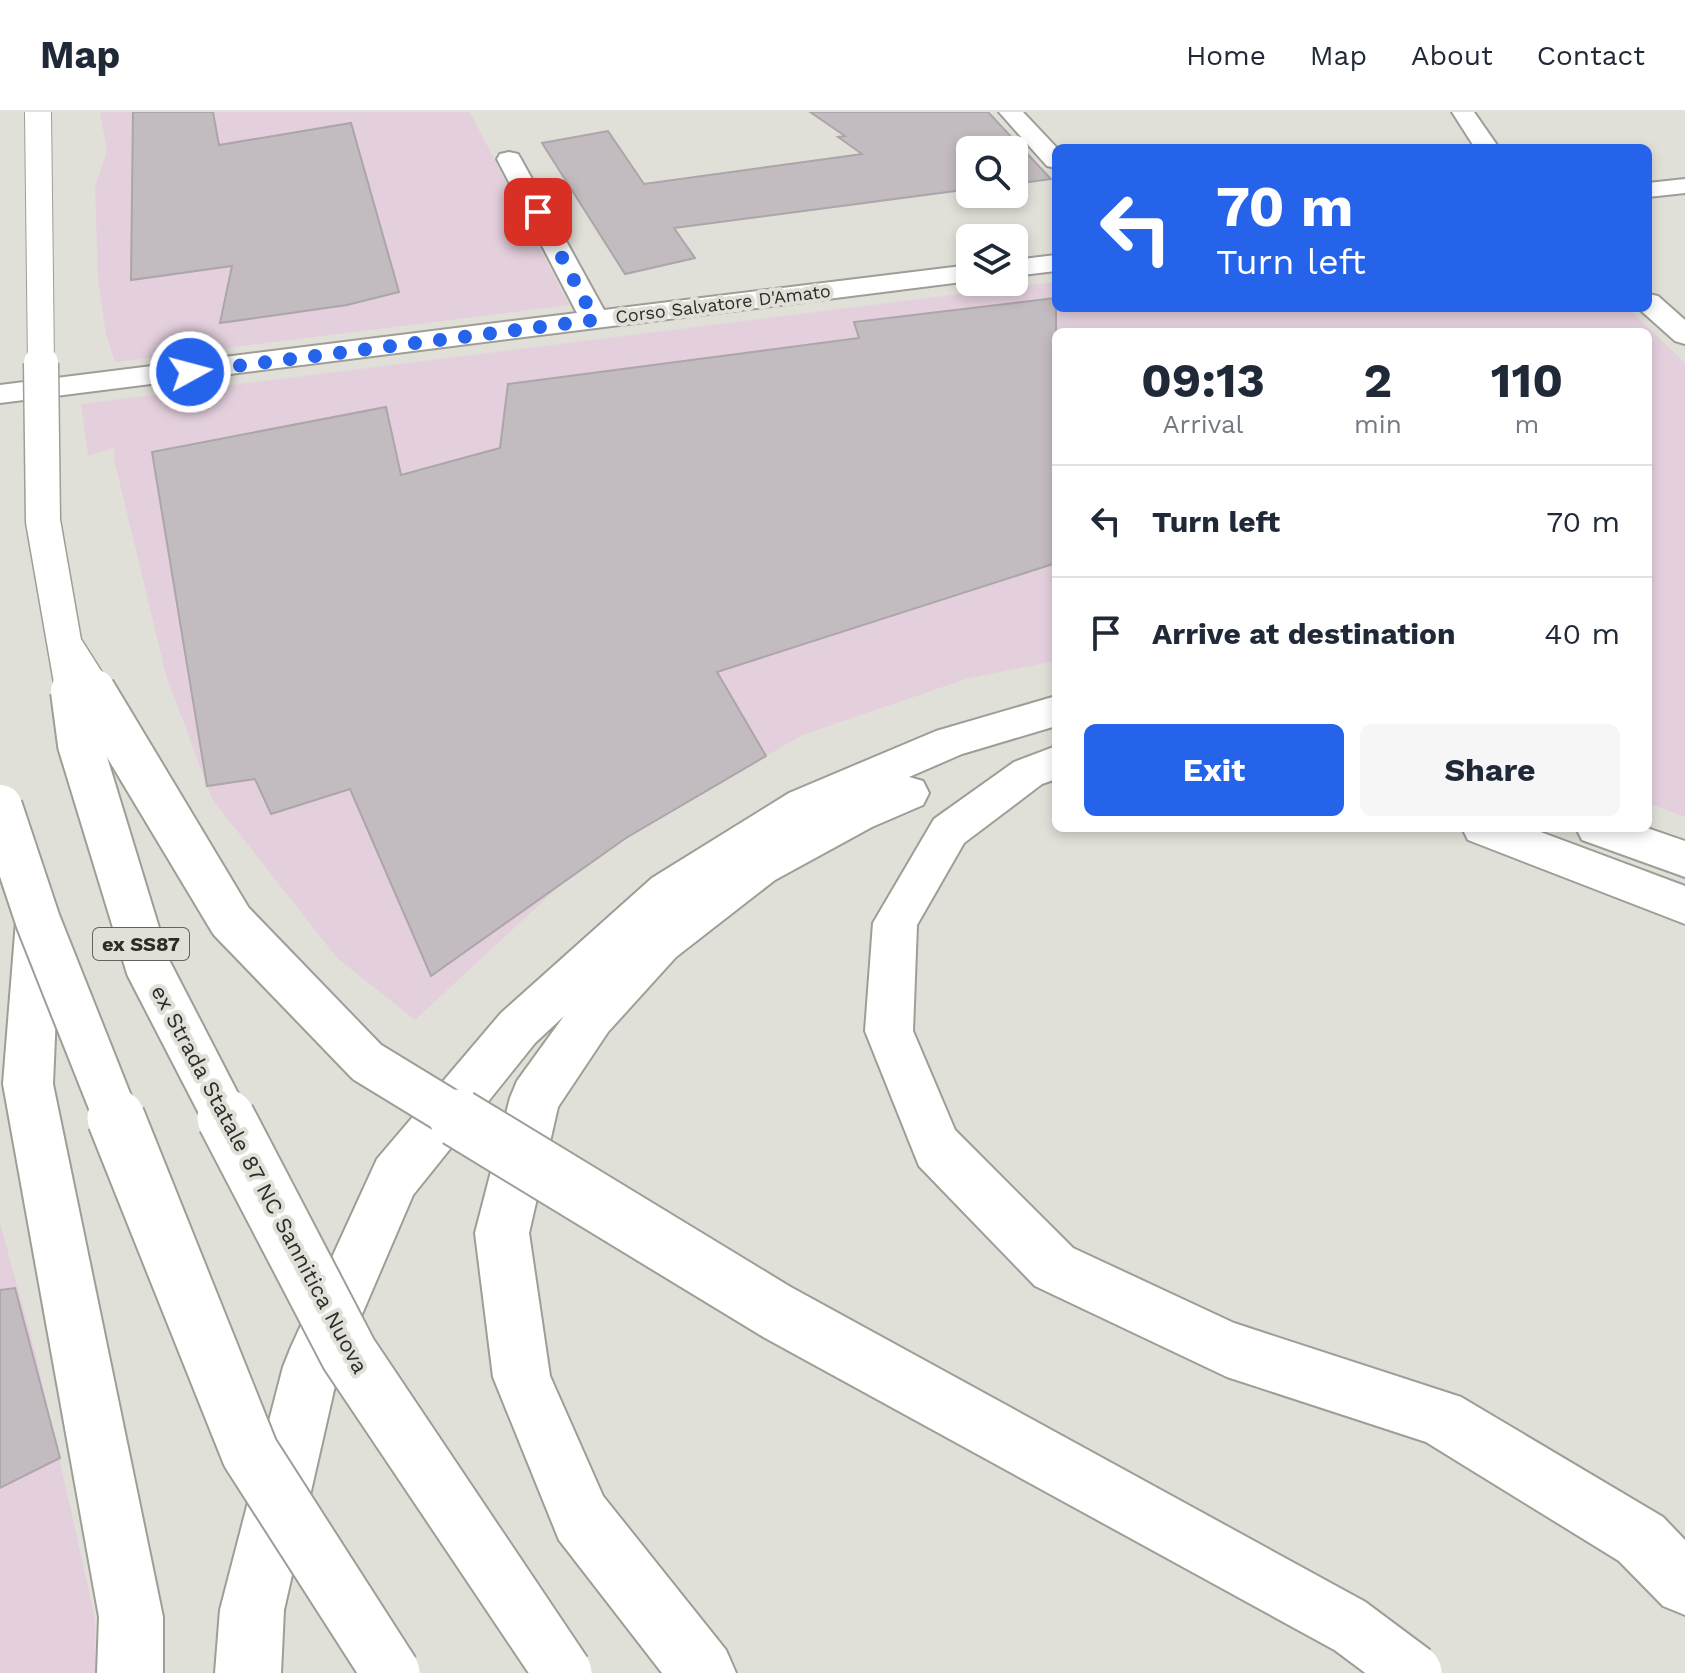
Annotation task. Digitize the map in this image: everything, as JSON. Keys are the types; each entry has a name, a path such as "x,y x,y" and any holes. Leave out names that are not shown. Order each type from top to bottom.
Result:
{"main road":[{"name":"ex Strada Statale 87 NC Sannitica Nuova","path":"38,112 43,521 67,649 80,744 148,967 349,1354 563,1673"},
{"path":"1010,112 1052,157"},
{"path":"1463,112 1484,144"},
{"path":"509,159 595,320"},
{"path":"1652,190 1685,186"},
{"path":"1028,266 1052,263"},
{"name":"Corso Salvatore D'Amato","path":"0,394 956,275"},
{"path":"1652,306 1685,335"},
{"path":"67,649 231,921 367,1062 777,1312 1350,1626 1413,1673"},
{"path":"248,1673 252,1610 311,1367 395,1177 518,1028 668,891 804,805 950,742 1052,712"},
{"path":"703,1673 581,1518 522,1377 502,1233 535,1098 591,1017 660,943 760,867 857,815 969,766 1052,742"},
{"path":"1052,764 1028,773 949,831 895,923 889,1031 937,1148 1054,1267 1227,1349 1440,1418 1641,1539 1685,1584"},
{"path":"0,807 38,921 250,1453 391,1673"},
{"path":"1493,832 1685,905"},
{"path":"1608,832 1685,859"},
{"path":"38,921 28,1084 131,1617 130,1673"}],"shaded area":[{"path":"100,112 470,112 569,305 115,362 106,334 98,279 95,187 107,151"},
{"path":"1052,283 1052,312 1632,312 1649,328 1052,328 1052,662 969,678 802,735 583,864 415,1020 337,958 212,799 166,675 114,459 115,448 88,456 81,404 956,295 1028,296 1028,286"},
{"path":"1652,331 1685,363 1685,817 1652,805"},
{"path":"0,1223 35,1351 95,1618 96,1673 0,1673"}],"building":[{"path":"133,112 213,112 219,145 351,123 399,292 347,305 220,323 232,266 131,280"},
{"path":"810,112 988,112 1011,136 956,136 956,191 674,228 695,258 625,274 542,143 608,131 644,184 862,154 838,137 845,136"},
{"path":"1028,155 1051,179 1028,182"},
{"path":"1052,298 1056,328 1052,328 1052,564 717,672 766,756 626,838 431,976 350,789 271,814 255,779 207,786 152,452 386,407 401,475 500,448 508,384 859,338 854,322"},
{"path":"15,1288 60,1458 0,1488 0,1290"}],"route":[{"path":"190,372 595,320 538,212"}]}
